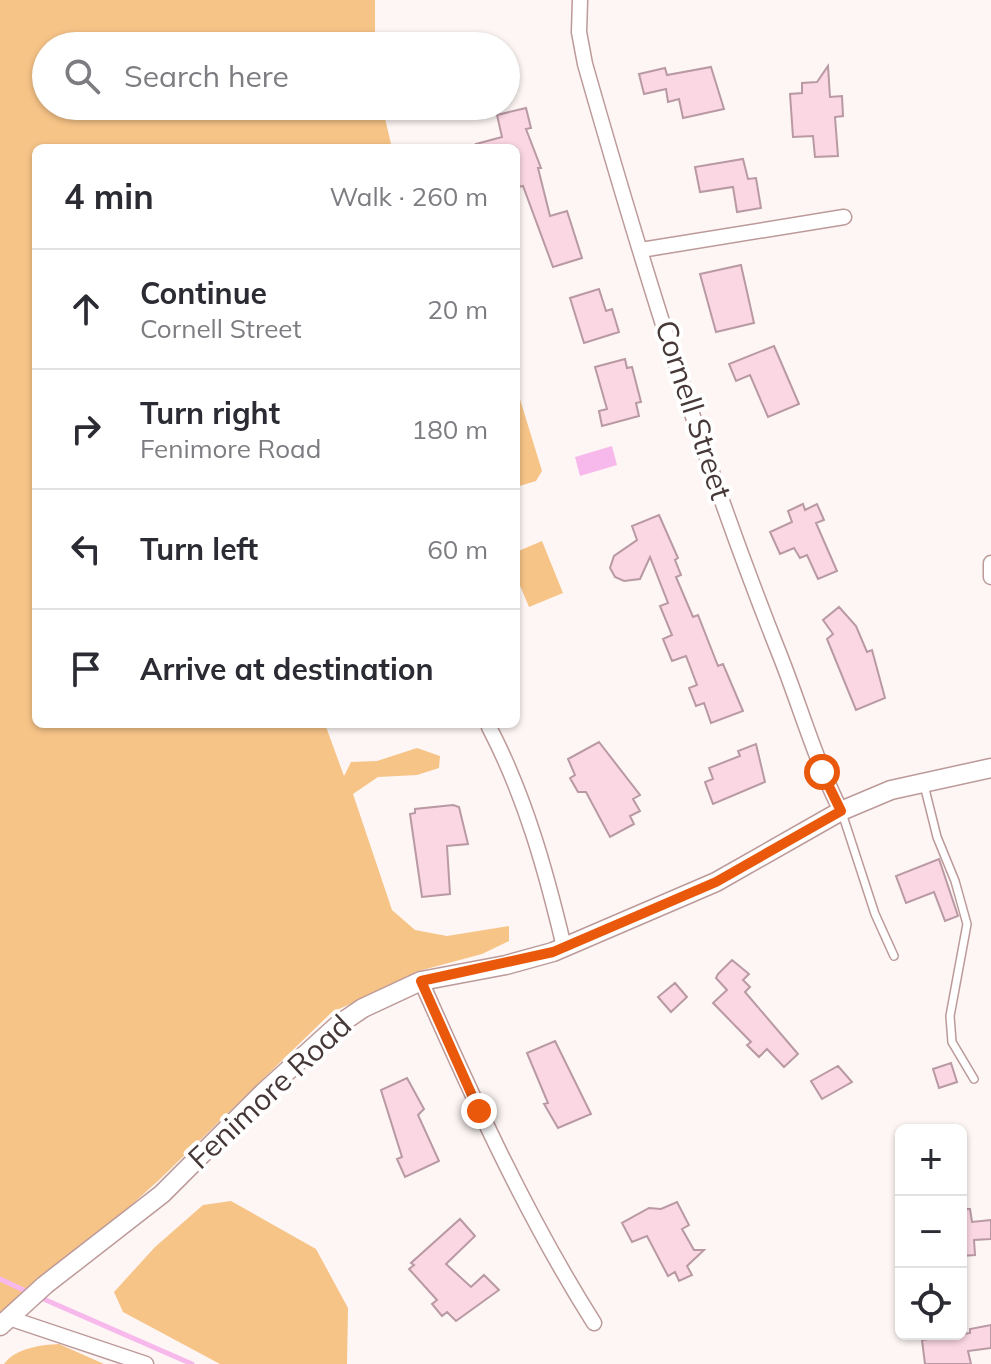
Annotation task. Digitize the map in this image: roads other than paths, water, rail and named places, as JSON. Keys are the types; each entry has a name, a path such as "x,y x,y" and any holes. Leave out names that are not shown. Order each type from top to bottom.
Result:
{"street":[{"name":"Cornell Street","path":"580,0 579,32 585,64 641,250 748,574 822,772 841,811"},
{"path":"641,250 844,217"},
{"path":"991,563 991,577"},
{"path":"490,728 509,766 529,824 564,947"},
{"name":"Fenimore Road","path":"10,1318 45,1285 162,1194 263,1093 338,1025 363,1008 421,981 506,965 564,947 716,882 841,811 891,790 991,768"},
{"path":"421,981 479,1111 547,1249 594,1323"},
{"path":"10,1318 146,1364"}],"lane":[{"path":"924,783 937,837 955,881 967,924 952,990 951,1029 952,1042 974,1079"},
{"path":"841,811 875,914 894,956"}],"waterway":[{"path":"0,1279 30,1293"},
{"path":"39,1297 192,1364"}]}
